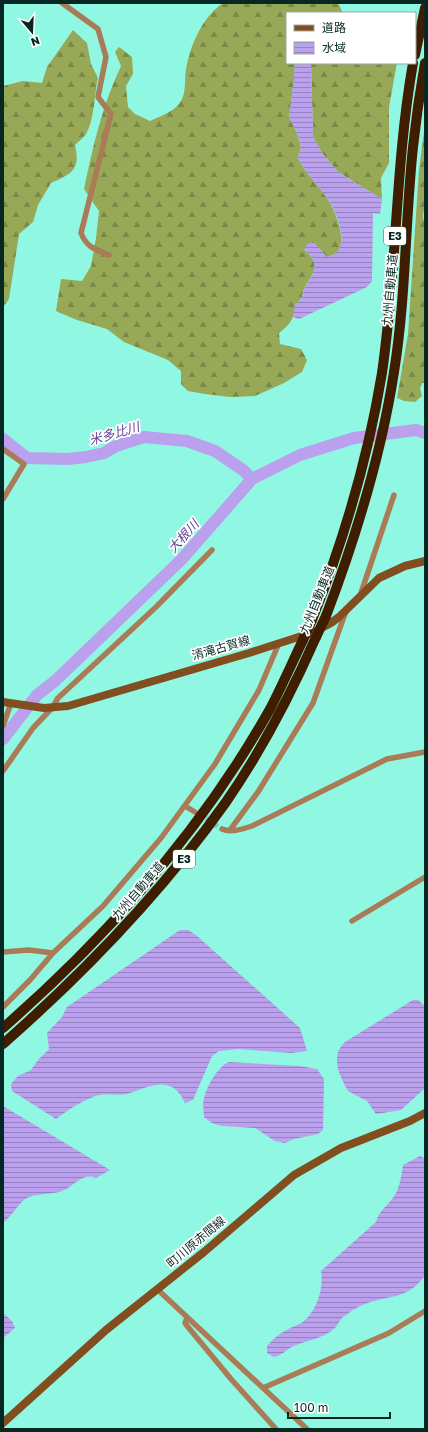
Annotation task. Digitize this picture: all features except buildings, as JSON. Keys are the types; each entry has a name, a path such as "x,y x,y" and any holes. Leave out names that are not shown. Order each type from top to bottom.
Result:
{"highway":[{"path":"416,50 425,8"},
{"name":"九州自動車道","path":"3,1044 68,985 107,945 149,901 188,854 227,801 259,750 298,677 326,616 348,557 378,453 388,406 394,371 404,286 413,147 425,63"},
{"name":"九州自動車道","path":"3,1028 98,938 138,896 177,849 212,801 247,748 270,708 312,620 338,553 353,504 366,456 375,410 386,334 402,148 414,64"}],"main road":[{"name":"清滝古賀線","path":"7,703 48,708 68,706 314,632 331,623 375,581 388,573 405,566 425,561"},
{"name":"町川原赤間線","path":"3,1423 80,1352 294,1175 341,1148 410,1121 425,1113"}],"street":[{"path":"62,3 98,29 106,57 98,97 111,114 81,233 84,242 89,246 109,255"},
{"path":"3,449 24,464 3,499"},
{"path":"361,593 394,495"},
{"path":"3,771 48,708 156,607 212,550"},
{"path":"230,830 288,746 313,703 346,610"},
{"path":"3,1007 30,980 53,953 103,906 129,878 185,806 215,764 259,690 279,643"},
{"path":"3,726 7,703"},
{"path":"222,829 243,829 272,817 336,782 387,759 425,752"},
{"path":"185,806 195,812"},
{"path":"352,921 425,877"},
{"path":"3,952 29,950 53,953"},
{"path":"157,1289 307,1429"},
{"path":"263,1388 389,1333 425,1311"},
{"path":"187,1318 185,1323 188,1327 230,1379 276,1429"}],"green space":[{"path":"223,3 338,3 342,12 286,12 286,64 295,64 289,117 297,133 301,147 298,158 305,170 330,203 337,218 341,241 340,248 336,253 327,257 304,250 311,257 314,263 314,269 303,292 302,298 296,306 292,319 279,333 280,344 301,349 307,360 302,372 284,383 255,396 230,397 188,391 181,384 181,371 168,360 124,342 107,329 77,320 56,311 61,279 82,281 91,266 99,211 84,189 103,111 121,66 115,52 119,47 132,57 133,74 126,86 128,107 135,114 150,121 173,109 182,100 188,59 194,41 203,24"},
{"path":"73,30 87,43 91,64 98,78 93,114 86,134 75,145 77,160 73,170 64,177 51,183 38,205 33,222 19,234 9,299 3,307 3,86 23,81 42,83 47,67"},
{"path":"311,64 397,64 389,107 389,163 381,178 382,199 338,172 322,153 313,137"},
{"path":"425,124 425,204 423,216 425,227 425,383 422,383 420,388 422,396 415,402 404,401 397,398 408,334 419,170"}],"water":[{"path":"295,64 311,64 313,137 322,153 338,172 382,199 380,214 373,213 372,281 367,287 299,319 293,317 295,304 302,299 303,292 314,269 314,263 311,257 304,250 307,244 314,242 327,257 333,255 340,248 341,234 340,226 331,203 305,170 298,158 301,146 297,133 289,117"},
{"path":"180,930 188,930 196,935 300,1028 307,1051 291,1053 238,1049 219,1051 212,1056 193,1100 185,1103 180,1094 174,1088 167,1085 159,1085 127,1094 102,1094 76,1105 56,1119 12,1091 11,1084 18,1076 31,1070 49,1049 47,1033 62,1017 67,1007"},
{"path":"413,1000 418,1000 425,1006 425,1088 401,1110 376,1114 367,1101 348,1091 339,1072 337,1059 338,1053 340,1047 345,1042"},
{"path":"229,1062 299,1066 317,1069 324,1079 323,1130 318,1134 294,1139 285,1143 275,1141 255,1128 222,1126 212,1123 204,1117 204,1098 217,1072"},
{"path":"3,1106 110,1170 96,1178 82,1178 62,1191 27,1198 3,1223"},
{"path":"420,1156 425,1159 425,1276 411,1290 397,1296 362,1305 353,1310 342,1318 335,1328 324,1335 295,1345 274,1357 267,1353 267,1346 274,1339 283,1332 303,1322 312,1312 320,1292 322,1278 321,1271 376,1222 381,1212 397,1191 403,1165"},
{"path":"3,1313 12,1321 15,1328 3,1338"}],"waterway":[{"name":"大根川","path":"3,739 37,695 55,681 182,559 252,479 300,455 354,438 416,430 425,433"},
{"name":"米多比川","path":"3,439 27,458 68,459 104,453 116,446 144,437 187,441 215,451 243,470 252,479"}],"tunnel":[{"path":"199,814 222,829"}]}
